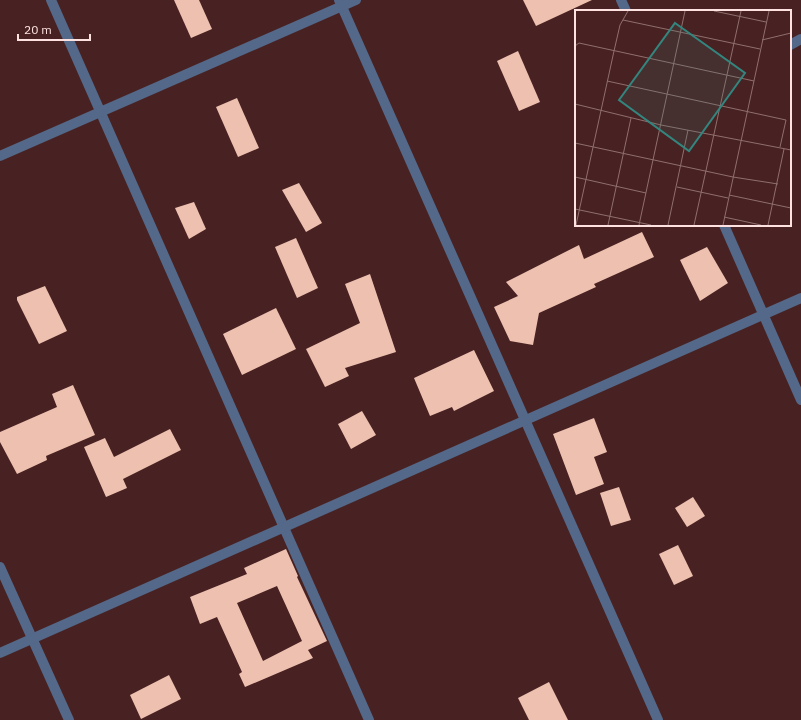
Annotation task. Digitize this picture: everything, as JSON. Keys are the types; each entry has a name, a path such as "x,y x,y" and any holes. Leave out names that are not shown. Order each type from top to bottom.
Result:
{"street":[{"path":"51,0 369,720"},
{"path":"0,156 101,112 340,3 356,0"},
{"path":"621,0 626,10"},
{"path":"340,3 658,720"},
{"path":"791,45 801,40"},
{"path":"724,226 801,400"},
{"path":"0,653 525,422 801,298"},
{"path":"0,567 31,639 69,720"}],"building":[{"path":"174,0 199,0 212,29 191,38"},
{"path":"523,0 592,0 536,26"},
{"path":"518,51 540,102 519,111 497,61"},
{"path":"237,98 259,148 238,157 216,107"},
{"path":"299,183 322,223 306,232 282,190"},
{"path":"194,202 206,229 189,239 175,208"},
{"path":"642,232 654,257 594,284 596,287 539,313 533,345 510,341 494,307 518,296 506,282 579,245 584,259"},
{"path":"296,238 318,288 297,298 275,247"},
{"path":"707,247 728,283 700,301 680,260"},
{"path":"370,274 396,352 345,368 349,376 325,387 306,349 360,323 345,284"},
{"path":"45,286 67,331 39,344 17,300 17,297"},
{"path":"276,308 296,349 242,375 223,334"},
{"path":"474,350 494,391 454,411 452,407 430,416 414,378"},
{"path":"73,385 95,435 46,456 47,460 17,474 0,442 0,432 57,407 52,394"},
{"path":"362,411 376,435 351,449 338,424"},
{"path":"594,418 607,452 594,457 604,484 576,495 553,434"},
{"path":"170,429 181,450 123,479 127,488 106,497 84,447 105,438 114,457"},
{"path":"619,487 631,520 611,526 600,493"},
{"path":"693,497 705,516 687,527 675,508"},
{"path":"678,545 693,576 674,585 659,554"},
{"path":"286,549 298,576 297,577 327,641 308,650 313,658 245,687 239,674 242,672 217,617 200,624 190,597 247,574 244,568","holes":["277,586 302,641 263,661 237,603"]},
{"path":"169,675 181,699 141,719 130,695"},
{"path":"549,682 568,720 529,720 518,698"}]}
